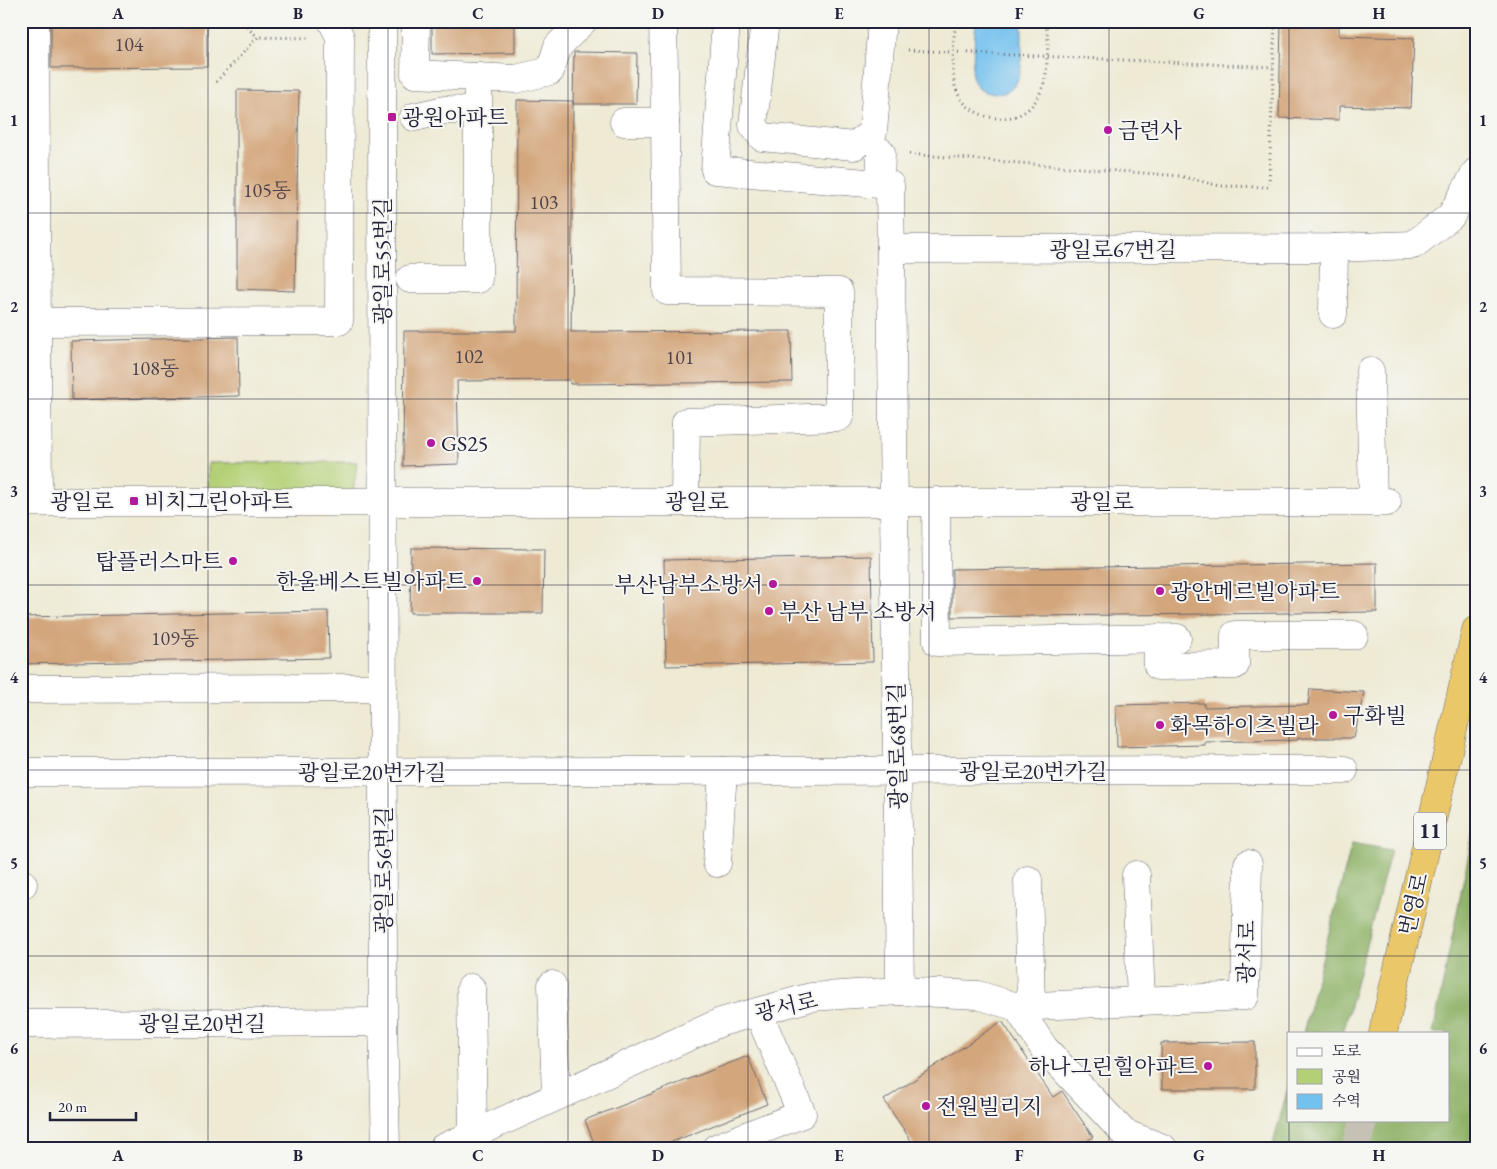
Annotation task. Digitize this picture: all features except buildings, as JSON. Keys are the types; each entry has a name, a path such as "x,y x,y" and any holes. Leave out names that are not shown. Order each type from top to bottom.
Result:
{"highway":[{"name":"번영로","path":"1383,1032 1476,630"}],"street":[{"path":"29,502 29,432 37,322 35,21"},
{"name":"광일로55번길","path":"382,21 382,502"},
{"path":"416,21 415,74 516,78 550,71 558,46 583,21"},
{"path":"663,21 667,291 839,292 839,417 686,422 685,501"},
{"path":"726,21 716,170 890,185 894,501"},
{"path":"765,21 753,125 762,137 854,146 873,132 882,21"},
{"path":"37,322 339,321 340,36 324,30"},
{"path":"410,279 478,279 478,77"},
{"path":"414,116 445,110 478,110"},
{"path":"624,122 665,122"},
{"path":"880,184 881,152"},
{"name":"광일로67번길","path":"891,249 1334,248 1412,245 1451,216 1476,172"},
{"path":"1334,248 1334,314"},
{"name":"광일로","path":"29,502 1380,502 1370,371"},
{"name":"광일로68번길","path":"894,501 900,991"},
{"path":"936,501 937,642 1167,638 1158,666 1235,665 1235,635 1354,635"},
{"name":"광일로56번길","path":"382,502 383,1022 386,1148"},
{"path":"21,689 383,688"},
{"name":"광일로20번가길","path":"21,772 1344,770"},
{"path":"717,863 723,771"},
{"name":"광서로","path":"443,1148 721,1022 812,997 900,991 978,995 1024,1007 1245,996 1248,864"},
{"path":"1136,875 1141,1001"},
{"path":"1028,880 1024,1007 1044,1048 1124,1133 1162,1148"},
{"path":"552,985 556,1096"},
{"path":"471,988 474,1134"},
{"path":"716,1148 802,1114 758,1012"},
{"name":"광일로20번길","path":"21,1024 383,1022"}],"path":[{"path":"239,21 258,37"},
{"path":"958,21 955,28 954,52 956,90 966,106 981,115 1002,119 1023,113 1034,103 1047,72 1048,56 1044,21"},
{"path":"881,152 1180,176 1220,186 1270,187 1275,21"},
{"path":"216,82 258,37 324,30"},
{"path":"903,50 1273,67"}],"green space":[{"path":"357,462 352,502 209,501 208,463"},
{"path":"1476,817 1476,1148 1272,1148 1287,1091 1287,1122 1450,1122 1450,1032 1433,1032"},
{"path":"1352,843 1391,850 1343,1032 1303,1032"}],"water":[{"path":"976,21 1020,21 1022,28 1020,72 1017,82 1011,89 1002,93 983,91 976,86 973,80"}],"tunnel":[{"path":"1356,1148 1362,1122"}],"place":[{"name":"광원아파트","path":"392,117"},
{"name":"금련사","path":"1108,130"},
{"name":"GS25","path":"431,443"},
{"name":"비치그린아파트","path":"134,501"},
{"name":"탑플러스마트","path":"233,561"},
{"name":"한울베스트빌아파트","path":"477,581"},
{"name":"부산남부소방서","path":"773,584"},
{"name":"광안메르빌아파트","path":"1160,591"},
{"name":"부산 남부 소방서","path":"769,611"},
{"name":"구화빌","path":"1333,715"},
{"name":"화목하이츠빌라","path":"1160,725"},
{"name":"하나그린힐아파트","path":"1208,1066"},
{"name":"전원빌리지","path":"926,1106"}]}
